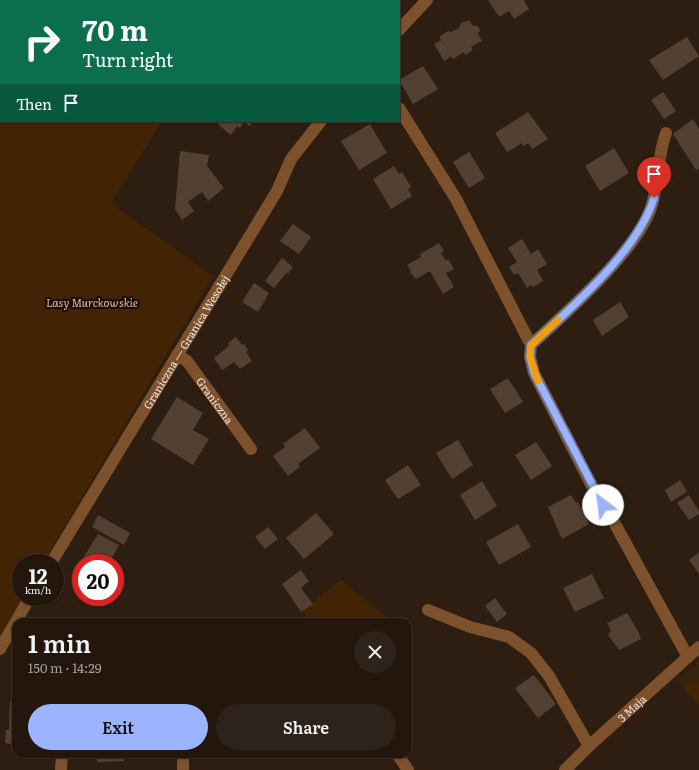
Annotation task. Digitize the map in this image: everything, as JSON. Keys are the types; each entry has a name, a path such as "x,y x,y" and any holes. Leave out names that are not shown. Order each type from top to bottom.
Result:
{"street":[{"path":"400,29 427,0"},
{"path":"400,110 456,199 531,345 530,357 534,373 597,496 615,524 688,657"},
{"name":"Graniczna — Granica Wesołej","path":"56,554 277,191 291,159 320,122"},
{"path":"531,345 574,305 614,262 638,233 650,209 657,186 662,144 666,133"},
{"name":"Graniczna","path":"177,355 187,361 251,449"},
{"path":"18,618 25,606"},
{"path":"428,610 470,627 509,637 531,653 549,676 589,746"},
{"path":"0,649 12,628"},
{"name":"3 Maja","path":"565,770 589,746 699,647"},
{"path":"61,770 62,758"},
{"path":"183,758 183,770"},
{"path":"400,758 408,770"}],"shaded area":[{"path":"699,661 699,684 677,680"}],"green space":[{"name":"Lasy Murckowskie","path":"0,122 161,122 112,201 120,210 213,276 48,554 12,554 12,606 18,606 0,635"},
{"path":"341,580 388,618 309,618 302,611"},
{"path":"677,680 699,684 699,706"}],"building":[{"path":"488,0 526,0 524,1 529,9 514,19 509,11 499,17"},
{"path":"469,20 473,26 478,26 480,30 478,34 482,41 471,47 473,50 465,55 464,52 453,59 451,56 444,61 434,44 441,40 439,37 448,31 451,32 459,28 461,23"},
{"path":"687,37 699,56 663,80 649,60"},
{"path":"423,66 438,89 413,104 400,79"},
{"path":"663,92 676,111 664,119 651,100"},
{"path":"528,112 548,139 532,149 529,143 523,146 522,143 507,152 495,133"},
{"path":"693,119 699,129 699,168 696,170 673,134"},
{"path":"244,122 240,128 237,126 231,135 218,123"},
{"path":"244,122 252,122 250,126"},
{"path":"370,124 387,153 359,170 341,141"},
{"path":"614,148 629,173 600,191 585,166"},
{"path":"180,151 209,155 207,166 224,188 208,201 202,192 188,202 194,211 182,220 175,209"},
{"path":"469,152 485,178 469,188 453,162"},
{"path":"394,166 399,174 402,172 411,187 408,189 412,196 391,209 373,179"},
{"path":"293,224 311,237 299,254 280,241"},
{"path":"522,239 531,254 538,249 547,264 537,270 543,281 533,287 531,285 527,288 518,273 514,275 509,267 517,262 508,248"},
{"path":"439,243 444,251 441,253 446,261 448,259 454,269 446,273 454,287 443,294 430,271 416,279 410,272 411,271 407,265 421,257 420,254"},
{"path":"282,258 293,267 274,288 265,281"},
{"path":"254,283 269,293 258,312 242,302"},
{"path":"620,302 629,317 602,336 593,320"},
{"path":"236,337 248,350 246,352 252,361 240,369 234,362 222,370 214,358 229,346 228,343"},
{"path":"508,378 523,402 505,413 490,389"},
{"path":"177,397 203,413 193,430 209,439 193,465 151,439"},
{"path":"305,428 320,448 298,464 300,467 288,476 273,456 285,447 283,444"},
{"path":"458,440 473,465 452,479 436,453"},
{"path":"536,442 552,466 531,480 515,455"},
{"path":"408,465 421,485 398,499 385,480"},
{"path":"680,480 687,492 671,502 665,490"},
{"path":"482,481 497,506 475,520 460,495"},
{"path":"571,495 576,503 578,502 589,524 562,539 548,507"},
{"path":"689,495 699,511 699,514 689,520 677,503"},
{"path":"316,513 334,534 304,559 286,538"},
{"path":"98,515 130,533 124,545 92,527"},
{"path":"518,524 531,547 499,565 486,542"},
{"path":"268,527 278,539 265,549 255,537"},
{"path":"98,534 119,545 114,554 86,554"},
{"path":"699,552 699,574 689,560"},
{"path":"301,570 309,581 301,588 313,604 301,612 282,584"},
{"path":"592,574 604,598 575,612 563,588"},
{"path":"495,598 507,614 497,622 485,606"},
{"path":"627,613 641,639 619,650 608,635 611,631 607,623"},
{"path":"534,675 556,704 538,718 515,688"},
{"path":"10,702 12,702 12,744 5,743 6,730 9,730"},
{"path":"97,758 124,758 124,761 97,762"}],"slow traffic":[{"path":"538,381 534,373 530,357 531,345 558,320"}],"route":[{"path":"603,505 534,373 530,357 531,345 574,305 614,262 638,233 654,198"}]}
